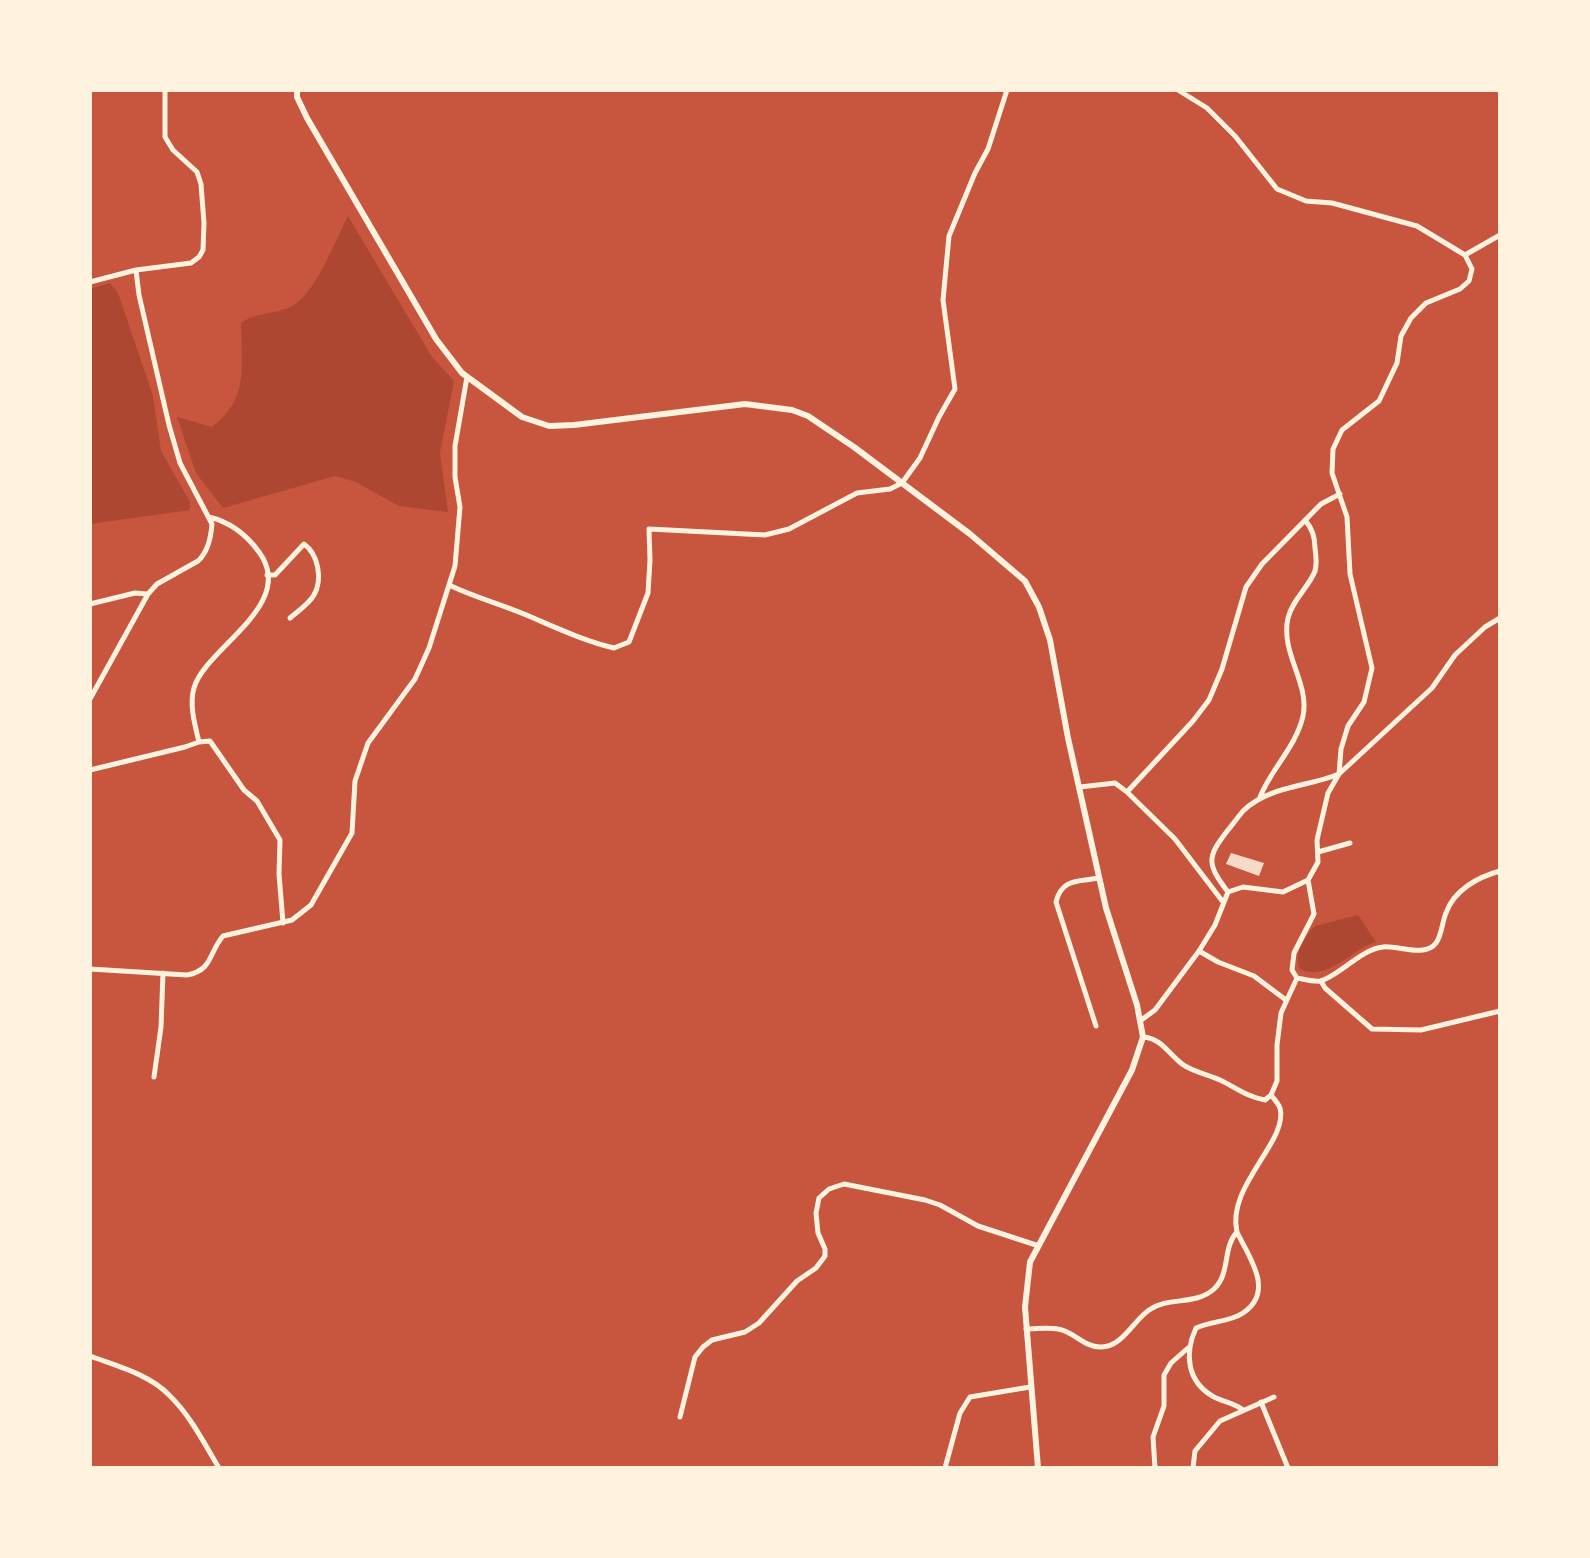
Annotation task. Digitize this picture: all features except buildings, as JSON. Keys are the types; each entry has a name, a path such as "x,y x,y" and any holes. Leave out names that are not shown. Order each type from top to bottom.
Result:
{"main road":[{"path":"297,90 307,118 436,339 468,378 522,417 549,426 745,404 792,410 825,426 981,543 1025,581 1039,607 1050,640 1099,878 1143,1036 1132,1070 1030,1262 1026,1329 1038,1468"}],"street":[{"path":"90,282 191,262 199,257 204,242 201,184 197,172 165,137 165,90"},
{"path":"449,585 552,628 614,648 629,642 648,593 649,529 765,535 789,529 858,494 890,490 902,483 920,458 955,389 943,300 949,236 988,149 1006,90"},
{"path":"1178,90 1207,108 1277,189 1306,201 1332,203 1416,226 1466,255 1472,269 1469,281 1460,289 1426,303 1412,318 1401,336 1396,363 1379,401 1342,430 1333,448 1332,474 1346,517 1350,574 1372,668 1364,702 1348,726 1339,774"},
{"path":"1466,255 1500,235"},
{"path":"90,699 148,594 157,584 203,556 211,535 212,524 180,463 168,425 136,270"},
{"path":"90,969 186,976 198,973 209,963 222,936 292,920 311,905 352,833 355,781 368,743 415,679 455,566 460,507 455,446 468,378"},
{"path":"1128,792 1209,700 1246,587 1262,564 1321,504 1340,494"},
{"path":"199,742 194,688 202,671 251,619 264,598 268,574 264,559 250,540 209,517"},
{"path":"1259,799 1290,748 1304,710 1287,640 1288,618 1316,568 1315,539 1305,520"},
{"path":"268,574 275,575 304,544 314,554 318,570 314,596 290,618"},
{"path":"90,604 148,594"},
{"path":"1228,892 1244,887 1283,892 1308,880 1318,862 1318,840 1328,793 1339,774 1432,688 1455,655 1500,618"},
{"path":"90,770 210,741 244,790 257,801 280,840 282,923"},
{"path":"1228,892 1212,871 1210,859 1244,810 1282,790 1339,774"},
{"path":"1080,788 1115,783 1128,792 1175,839 1224,902"},
{"path":"1318,852 1350,843"},
{"path":"1297,978 1321,981 1383,946 1432,948 1451,902 1472,882 1500,871"},
{"path":"1096,1026 1056,902 1059,889 1066,884 1099,878"},
{"path":"1297,978 1292,970 1294,952 1314,914 1308,880"},
{"path":"1140,1021 1155,1010 1198,951 1215,925 1228,892"},
{"path":"1198,951 1254,976 1286,1000"},
{"path":"154,1078 162,973"},
{"path":"1143,1036 1162,1044 1182,1064 1264,1100 1277,1081 1276,1046 1286,1000 1297,978"},
{"path":"1321,981 1372,1029 1422,1030 1500,1011"},
{"path":"1155,1468 1153,1437 1164,1406 1164,1375 1188,1347 1196,1328 1242,1314 1253,1304 1259,1287 1255,1264 1235,1228 1243,1188 1279,1124 1280,1110 1271,1095"},
{"path":"680,1417 695,1357 703,1346 746,1332 759,1323 824,1256 816,1213 819,1198 829,1189 844,1184 926,1200 978,1226 1038,1246"},
{"path":"1026,1329 1059,1328 1099,1348 1111,1345 1148,1311 1164,1303 1202,1298 1217,1286 1226,1270 1231,1239 1237,1232"},
{"path":"1188,1347 1192,1376 1201,1388 1243,1410"},
{"path":"90,1356 150,1380 168,1394 219,1468"},
{"path":"945,1468 960,1413 970,1397 1030,1387"},
{"path":"1193,1468 1196,1451 1220,1421 1274,1397"},
{"path":"1261,1402 1288,1468"}],"shaded area":[{"path":"348,216 432,357 454,381 440,453 448,512 399,506 356,482 335,476 223,508 196,473 177,417 212,427 224,416 233,405 241,380 241,323 288,308 302,298 318,277"},
{"path":"110,283 118,293 153,396 161,451 190,502 190,510 90,524 90,289"},
{"path":"1358,915 1376,942 1329,969 1309,972 1299,968 1301,946 1315,926"}]}
